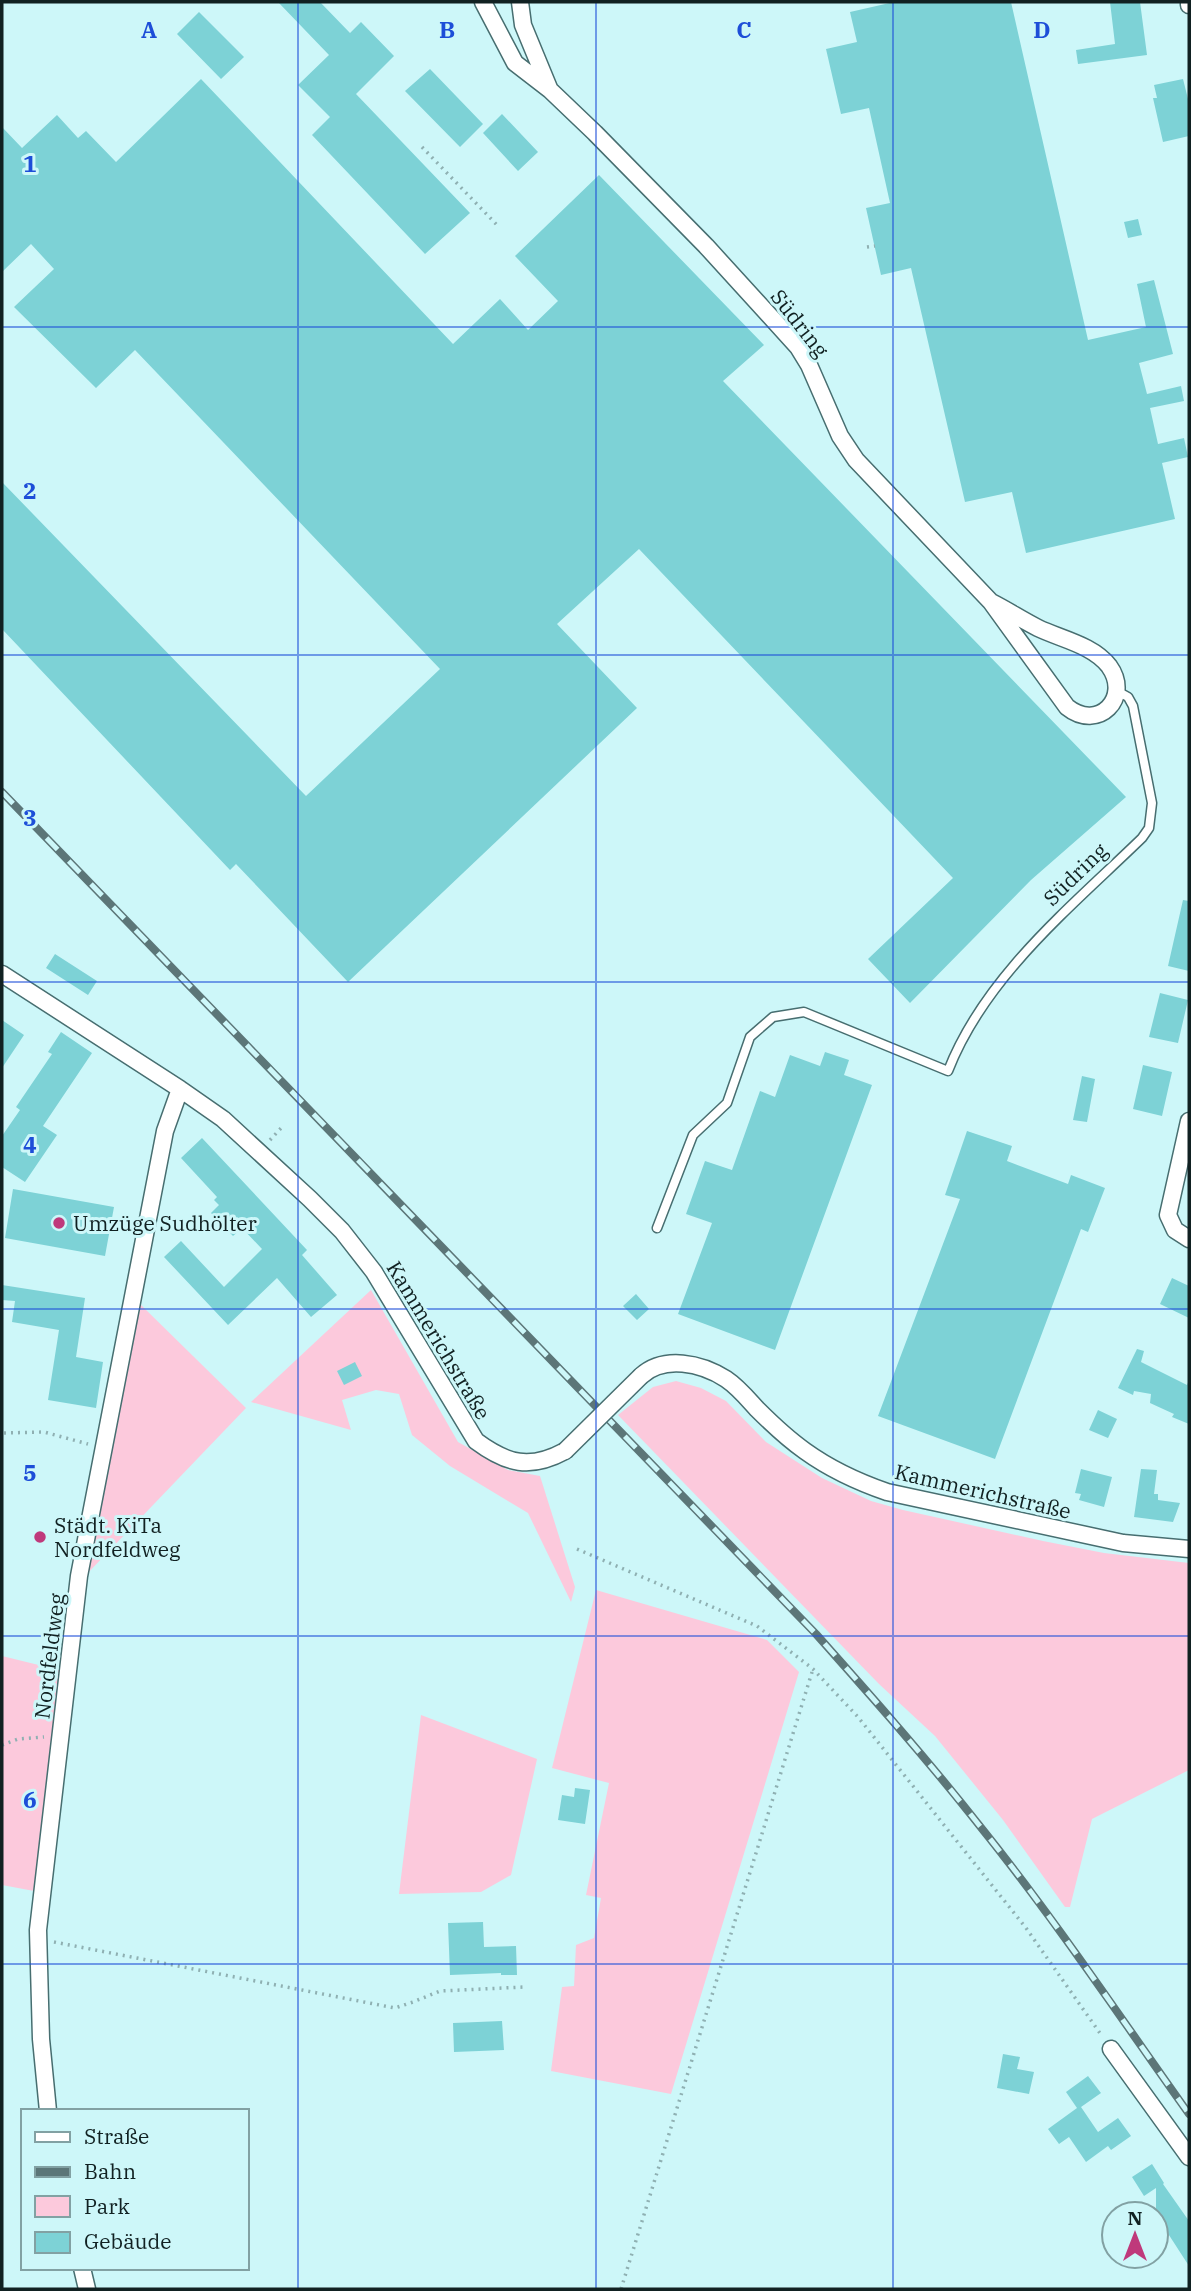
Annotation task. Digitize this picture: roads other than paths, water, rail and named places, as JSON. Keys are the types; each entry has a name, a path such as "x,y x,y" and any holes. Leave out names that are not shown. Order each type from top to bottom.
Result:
{"street":[{"name":"Südring","path":"483,2 515,63 550,90 706,246 785,332 810,365 841,436 856,460 991,602 1060,698 1075,714 1097,716 1113,703 1117,691 1115,678 1109,666 1098,656 991,602"},
{"name":"Südring","path":"494,2 496,26"},
{"name":"Südring","path":"520,2 523,26 550,90"},
{"name":"Kammerichstraße","path":"2,974 223,1119 310,1199 364,1257 476,1441 513,1462 545,1460 565,1451 641,1377 654,1367 669,1363 698,1367 711,1372 738,1389 785,1435 821,1463 867,1485 887,1492 1123,1543 1189,1549"},
{"name":"Nordfeldweg","path":"48,2109 41,2039 39,1938 79,1576 165,1131 180,1089"},
{"path":"1189,1121 1168,1215 1175,1230 1189,1239"},
{"path":"1111,2049 1189,2157"},
{"path":"82,2270 87,2289"}],"lane":[{"name":"Südring","path":"657,1228 693,1135 727,1104 750,1037 773,1017 804,1012 948,1071 961,1043 992,995 1035,942 1142,838 1149,828 1152,803 1133,706 1128,698 1117,691"}],"railway":[{"path":"2,792 816,1634 919,1752 1007,1860 1189,2114"}],"place":[{"name":"Umzüge Sudhölter","path":"59,1223"},
{"name":"Städt. KiTa Nordfeldweg","path":"40,1537"}]}
